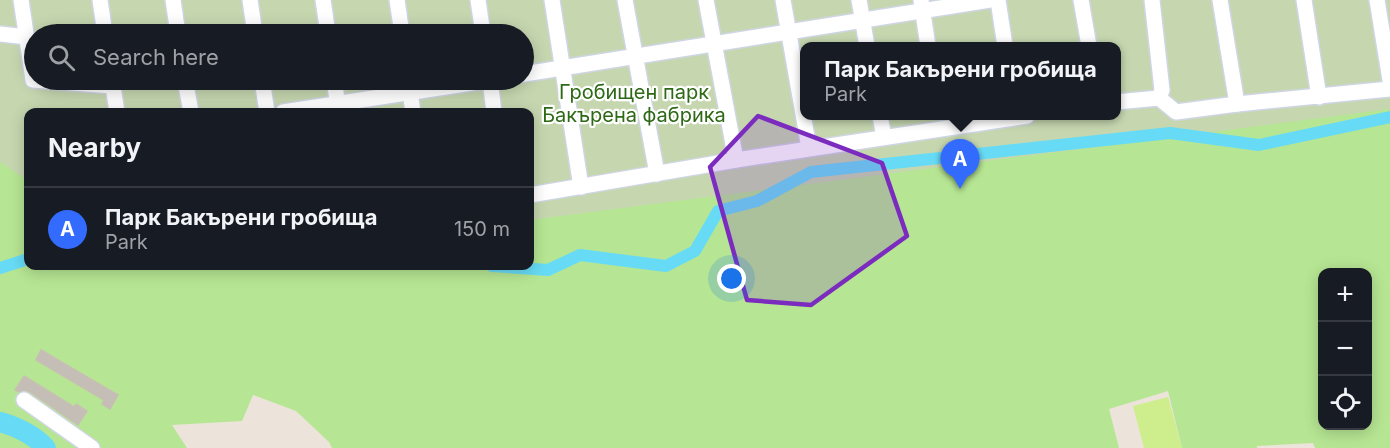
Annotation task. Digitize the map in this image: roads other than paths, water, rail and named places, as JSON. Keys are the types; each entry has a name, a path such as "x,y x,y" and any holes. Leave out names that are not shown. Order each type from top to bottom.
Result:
{"lane":[{"path":"21,0 25,24"},
{"path":"99,0 103,24"},
{"path":"173,0 177,24"},
{"path":"250,0 254,24"},
{"path":"323,0 327,24"},
{"path":"397,0 401,24"},
{"path":"478,0 482,24"},
{"path":"552,0 581,187"},
{"path":"625,0 657,174"},
{"path":"706,0 736,160"},
{"path":"783,0 800,96"},
{"path":"859,0 866,42"},
{"path":"534,72 863,20 921,5 990,0"},
{"path":"998,0 1004,42"},
{"path":"1081,0 1088,42"},
{"path":"1152,0 1162,90 1160,98"},
{"path":"1220,0 1237,104"},
{"path":"1304,0 1319,97"},
{"path":"1377,0 1390,80"},
{"path":"921,5 927,42"},
{"path":"0,34 24,37"},
{"path":"1121,102 1160,98 1176,112 1390,89"},
{"path":"114,90 116,108"},
{"path":"188,90 190,108"},
{"path":"264,90 266,108"},
{"path":"336,90 339,108 396,90"},
{"path":"410,90 412,108"},
{"path":"492,90 494,108"},
{"path":"804,120 809,148"},
{"path":"881,120 884,137"},
{"path":"534,194 884,137 941,122 967,120"},
{"path":"24,400 92,448"}],"waterway":[{"path":"534,269 548,270 580,255 666,266 695,251 718,211 757,201 811,172 1170,133 1259,145 1390,117"},
{"path":"0,268 24,260"},
{"path":"0,422 25,432 46,448"}],"place":[{"name":"Парк Бакърени гробища","path":"960,189"}],"park label":[{"name":"Гробищен парк Бакърена фабрика","path":"634,104"}]}
